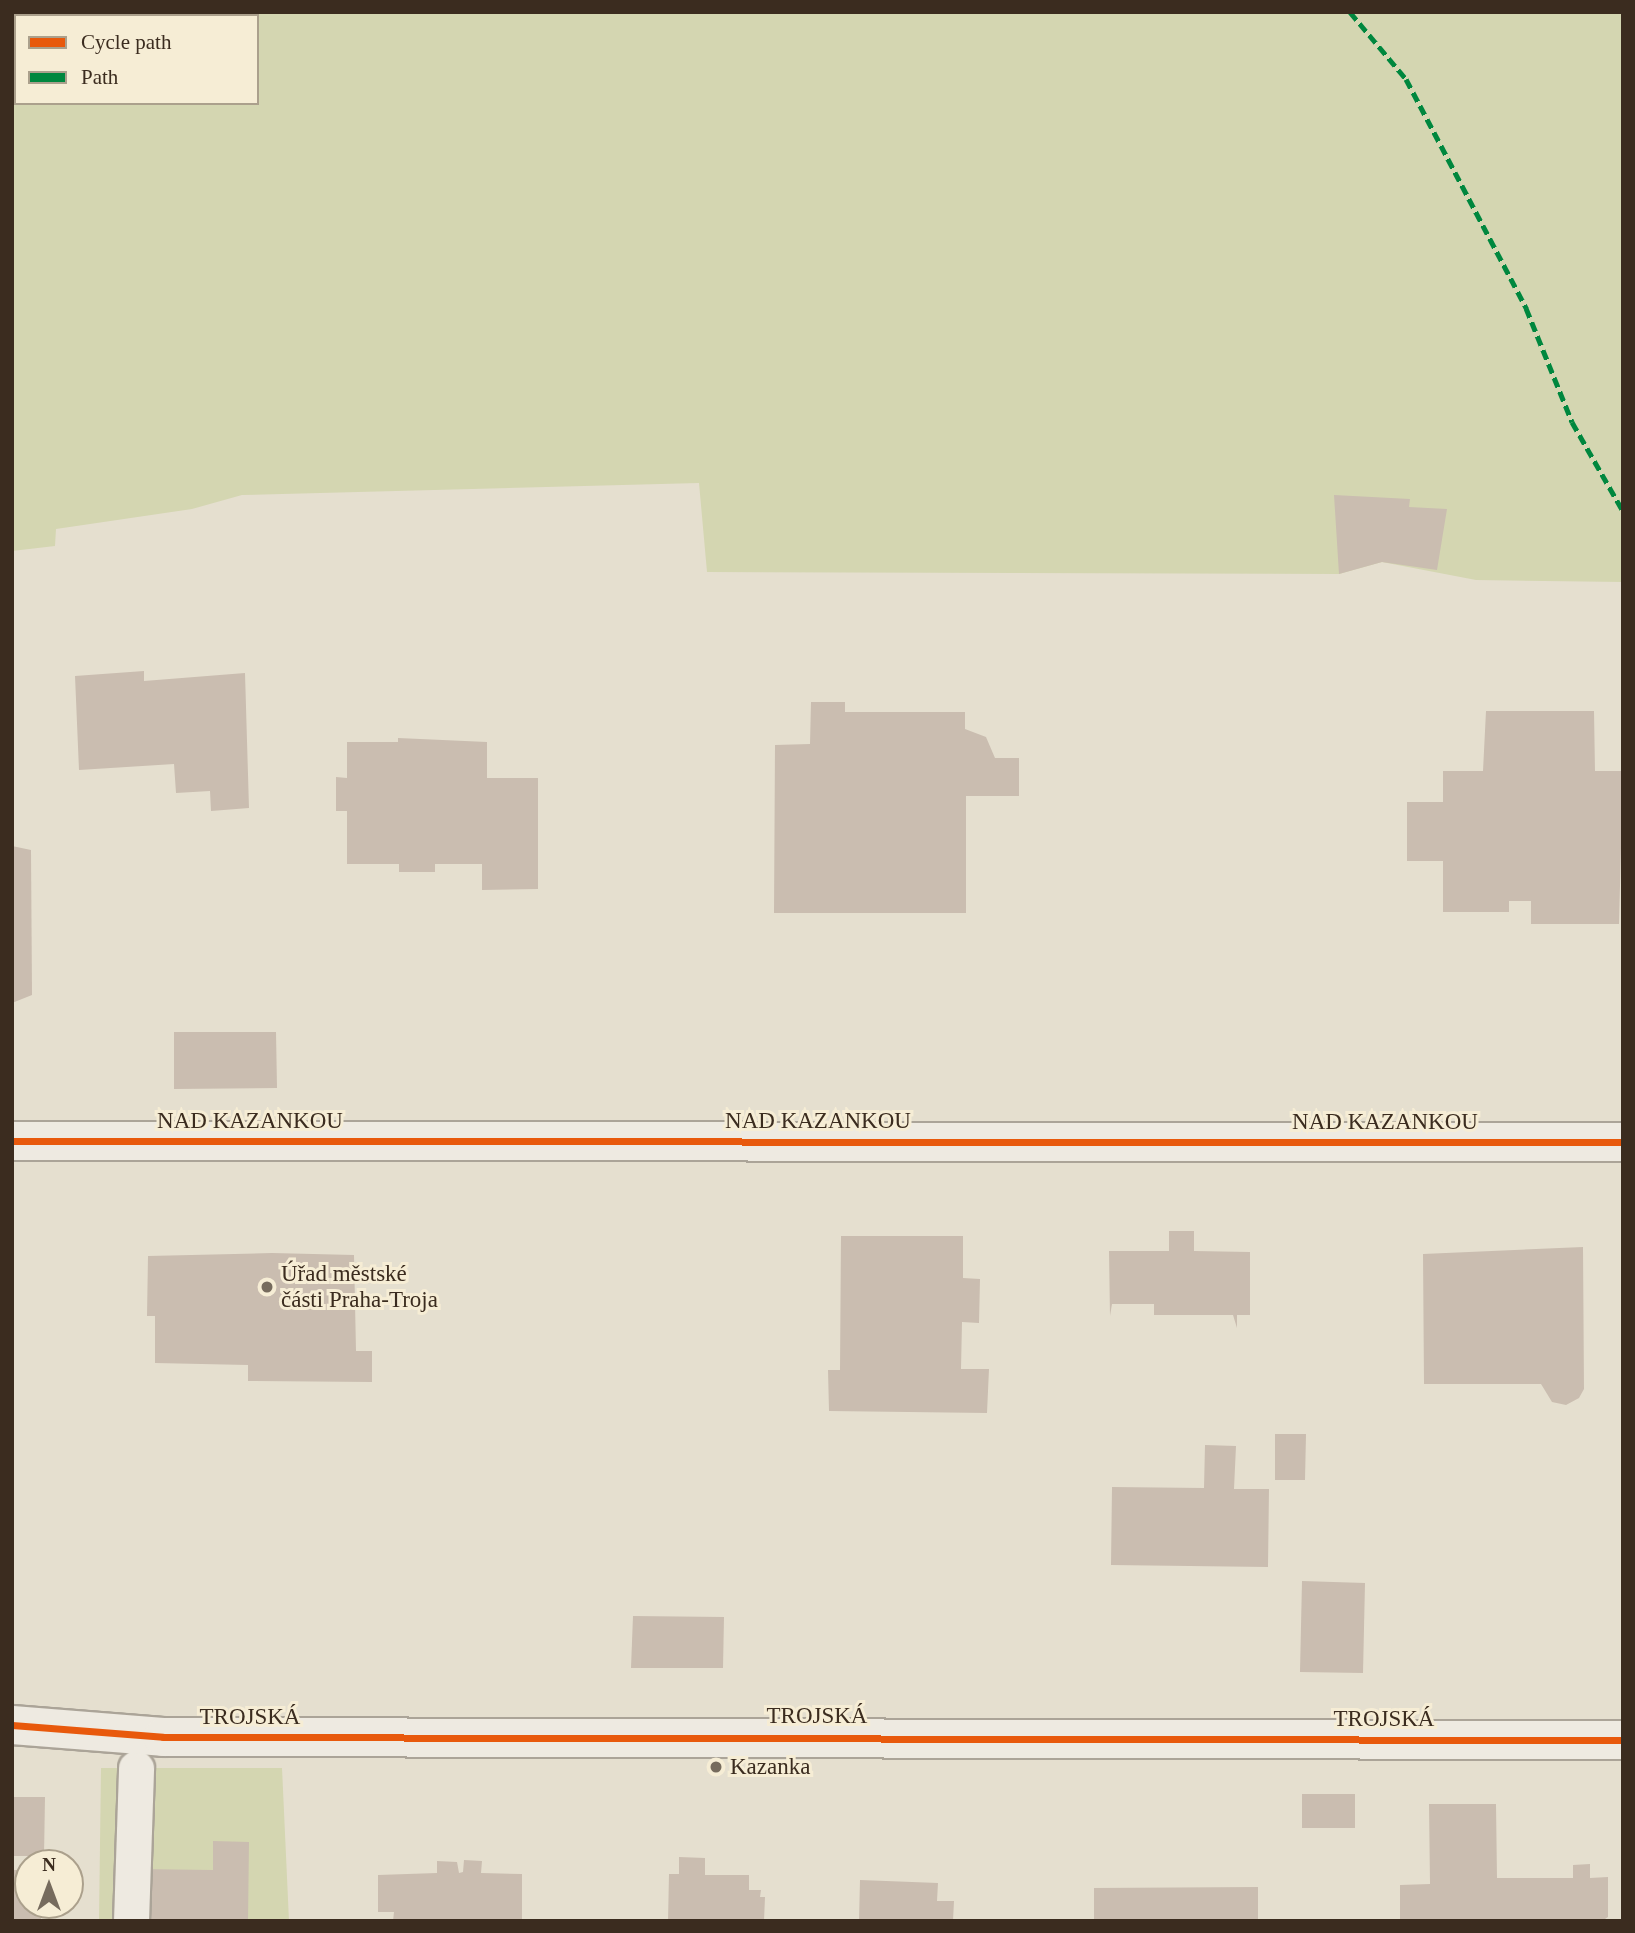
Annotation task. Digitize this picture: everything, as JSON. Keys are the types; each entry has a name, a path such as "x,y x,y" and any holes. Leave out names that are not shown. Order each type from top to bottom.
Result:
{"street":[{"name":"NAD KAZANKOU","path":"12,1140 1623,1142"},
{"name":"TROJSKÁ","path":"12,1725 163,1737 1623,1740"}],"lane":[{"path":"131,1921 136,1768"}],"green space":[{"path":"12,12 1623,12 1623,582 1476,580 1382,562 1339,574 707,572 699,483 242,495 192,509 56,529 55,546 12,551"},
{"path":"101,1768 282,1768 289,1921 99,1921"}],"building":[{"path":"1334,495 1410,499 1409,507 1447,509 1437,570 1382,562 1339,574"},
{"path":"144,671 144,681 245,673 249,808 211,811 210,791 176,793 174,764 79,770 75,676"},
{"path":"811,702 845,702 845,712 965,712 965,729 986,737 995,758 1019,758 1019,796 966,796 966,913 774,913 775,745 810,744"},
{"path":"1486,711 1594,711 1595,771 1623,771 1619,924 1531,924 1531,901 1509,901 1509,912 1443,912 1443,861 1407,861 1407,802 1443,802 1443,771 1483,771"},
{"path":"398,738 487,742 487,778 538,778 538,889 482,890 482,864 435,864 435,872 399,872 399,864 347,864 347,811 336,811 336,777 347,778 347,742 398,742"},
{"path":"12,846 31,850 32,995 12,1003"},
{"path":"174,1032 276,1032 277,1088 174,1089"},
{"path":"1169,1231 1194,1231 1194,1251 1250,1252 1250,1315 1237,1315 1237,1328 1233,1315 1154,1315 1154,1304 1112,1304 1110,1316 1109,1251 1169,1251"},
{"path":"841,1236 963,1236 963,1278 980,1279 979,1323 962,1322 961,1369 989,1369 987,1413 829,1411 828,1370 840,1370"},
{"path":"1583,1247 1584,1389 1579,1398 1566,1405 1552,1402 1541,1384 1424,1384 1423,1254"},
{"path":"272,1253 354,1255 356,1351 372,1351 372,1382 248,1381 248,1365 155,1363 155,1316 147,1316 148,1256"},
{"path":"1275,1434 1306,1434 1305,1480 1275,1480"},
{"path":"1205,1445 1236,1446 1234,1489 1269,1489 1268,1567 1111,1565 1112,1487 1204,1488"},
{"path":"1302,1581 1365,1583 1363,1673 1300,1672"},
{"path":"633,1616 724,1617 723,1668 631,1668"},
{"path":"1302,1794 1355,1794 1355,1828 1302,1828"},
{"path":"12,1797 45,1797 44,1849 14,1849 12,1856"},
{"path":"1429,1804 1496,1804 1497,1878 1573,1878 1573,1865 1590,1864 1590,1878 1608,1877 1608,1917 1602,1921 1400,1921 1400,1885 1430,1884"},
{"path":"213,1841 249,1842 248,1921 137,1921 138,1869 213,1870"},
{"path":"679,1857 705,1858 705,1875 749,1875 749,1890 761,1890 760,1897 765,1897 764,1921 668,1921 669,1874 679,1874"},
{"path":"464,1860 482,1861 481,1873 522,1874 522,1921 393,1921 394,1912 378,1912 378,1875 437,1873 437,1861 457,1862 459,1873 463,1872"},
{"path":"14,1870 14,1919 41,1921 12,1921"},
{"path":"860,1880 938,1883 937,1901 954,1901 953,1921 859,1921"},
{"path":"1258,1887 1258,1921 1094,1921 1094,1888"}],"marked path":[{"path":"1350,12 1406,79 1526,308 1572,422 1623,511"}],"cycle path":[{"path":"12,1141 1623,1142"},
{"path":"12,1725 163,1737 1623,1740"}],"place":[{"name":"Úřad městské části Praha-Troja","path":"267,1287"},
{"name":"Kazanka","path":"716,1767"}]}
